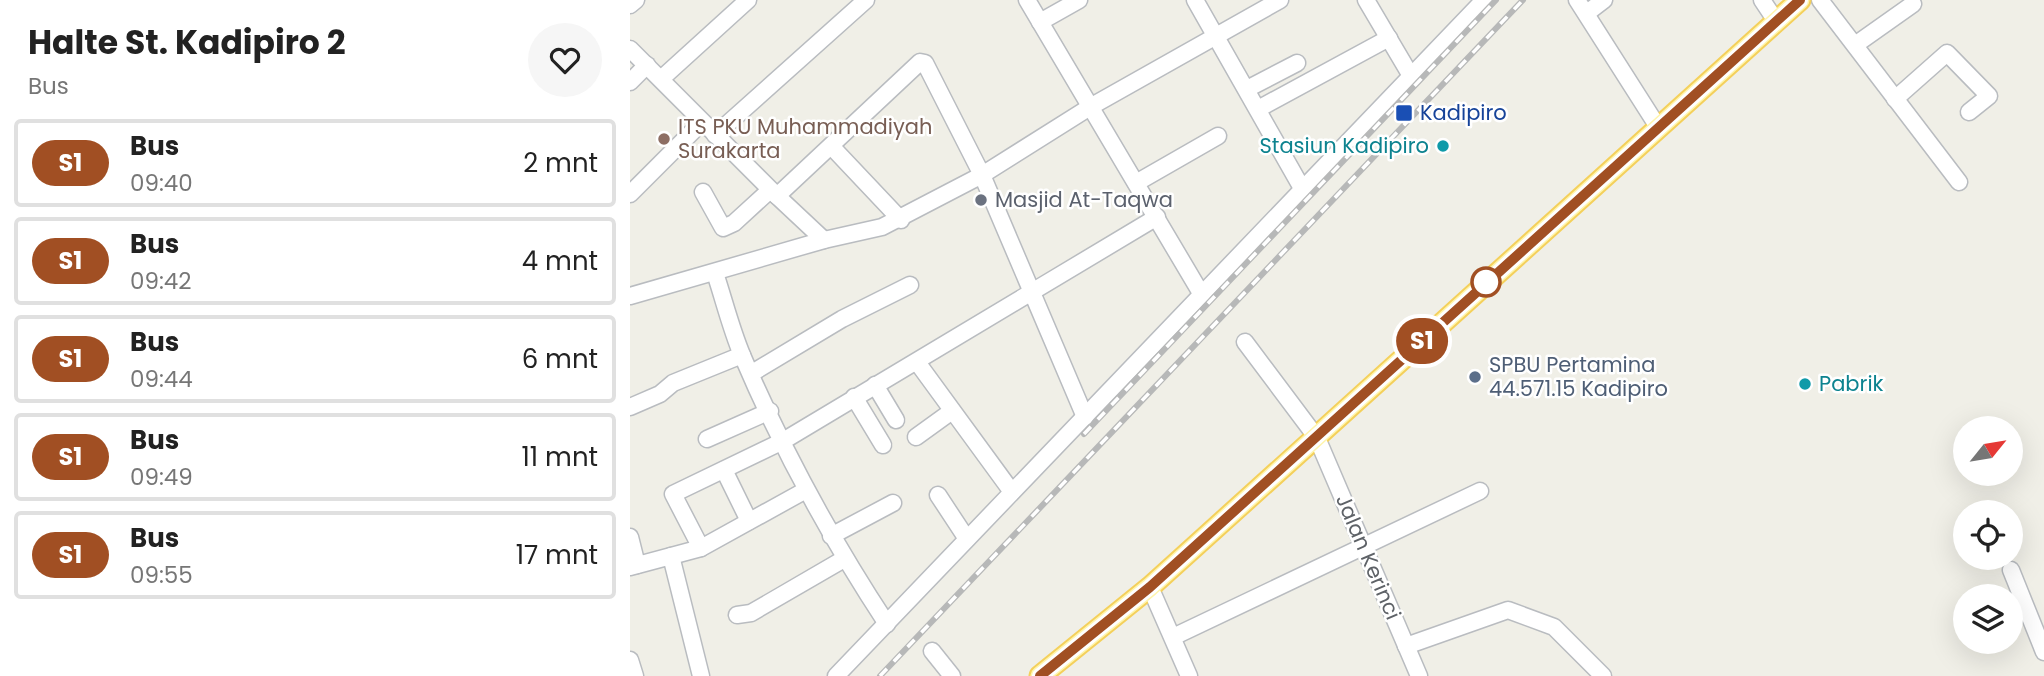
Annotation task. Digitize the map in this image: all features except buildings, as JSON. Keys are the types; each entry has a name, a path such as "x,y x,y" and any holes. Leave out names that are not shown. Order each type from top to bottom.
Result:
{"main road":[{"path":"1040,676 1150,587 1800,0"}],"street":[{"path":"630,5 636,0"},
{"path":"661,79 748,0"},
{"path":"715,135 866,0"},
{"path":"1027,0 1202,295"},
{"path":"1040,22 1079,0"},
{"path":"1195,0 1303,190"},
{"path":"630,296 901,220 982,175 1090,107 1280,0"},
{"path":"1366,0 1411,76"},
{"path":"836,676 1484,0"},
{"path":"1604,0 1582,7 1658,127"},
{"path":"1762,0 1776,21"},
{"path":"1820,0 1959,182"},
{"path":"1855,46 1913,4"},
{"path":"1258,109 1389,38"},
{"path":"630,49 824,240"},
{"path":"1895,99 1947,53 1988,94 1987,99 1969,112"},
{"path":"703,192 726,231 832,148 912,66 925,63 982,175 1085,417"},
{"path":"1247,89 1297,63"},
{"path":"630,82 647,65"},
{"path":"630,194 702,122"},
{"path":"1136,183 1219,136"},
{"path":"832,148 901,220"},
{"path":"701,548 673,494 783,442 1157,217"},
{"path":"715,273 742,355 806,490 844,559 887,624"},
{"path":"752,373 842,319 910,285"},
{"name":"Jalan Kerinci","path":"1245,342 1317,438 1419,676"},
{"path":"630,407 660,394 673,383 742,355"},
{"path":"917,362 1012,492"},
{"path":"875,385 896,420"},
{"path":"854,397 883,445"},
{"path":"707,439 770,411"},
{"path":"916,437 952,411"},
{"path":"724,470 749,521"},
{"path":"630,537 633,566 701,548 806,490"},
{"path":"1174,637 1480,491"},
{"path":"938,495 967,539"},
{"path":"831,536 893,503"},
{"path":"671,556 701,676"},
{"path":"737,615 751,613 844,559"},
{"path":"2011,570 2044,652"},
{"path":"1150,587 1189,676"},
{"path":"1406,646 1507,610 1554,627 1603,676"},
{"path":"932,651 952,676"},
{"path":"630,660 635,676"}],"railway":[{"path":"1084,434 1496,0"},
{"path":"880,676 1523,0"}],"bus line":[{"name":"S1","path":"1040,676 1150,587 1800,0"}],"place":[{"name":"Kadipiro","path":"1404,113"},
{"name":"ITS PKU Muhammadiyah Surakarta","path":"664,139"},
{"name":"Stasiun Kadipiro","path":"1443,146"},
{"name":"Masjid At-Taqwa","path":"981,200"},
{"name":"SPBU Pertamina 44.571.15 Kadipiro","path":"1475,377"},
{"name":"Pabrik","path":"1805,384"}]}
